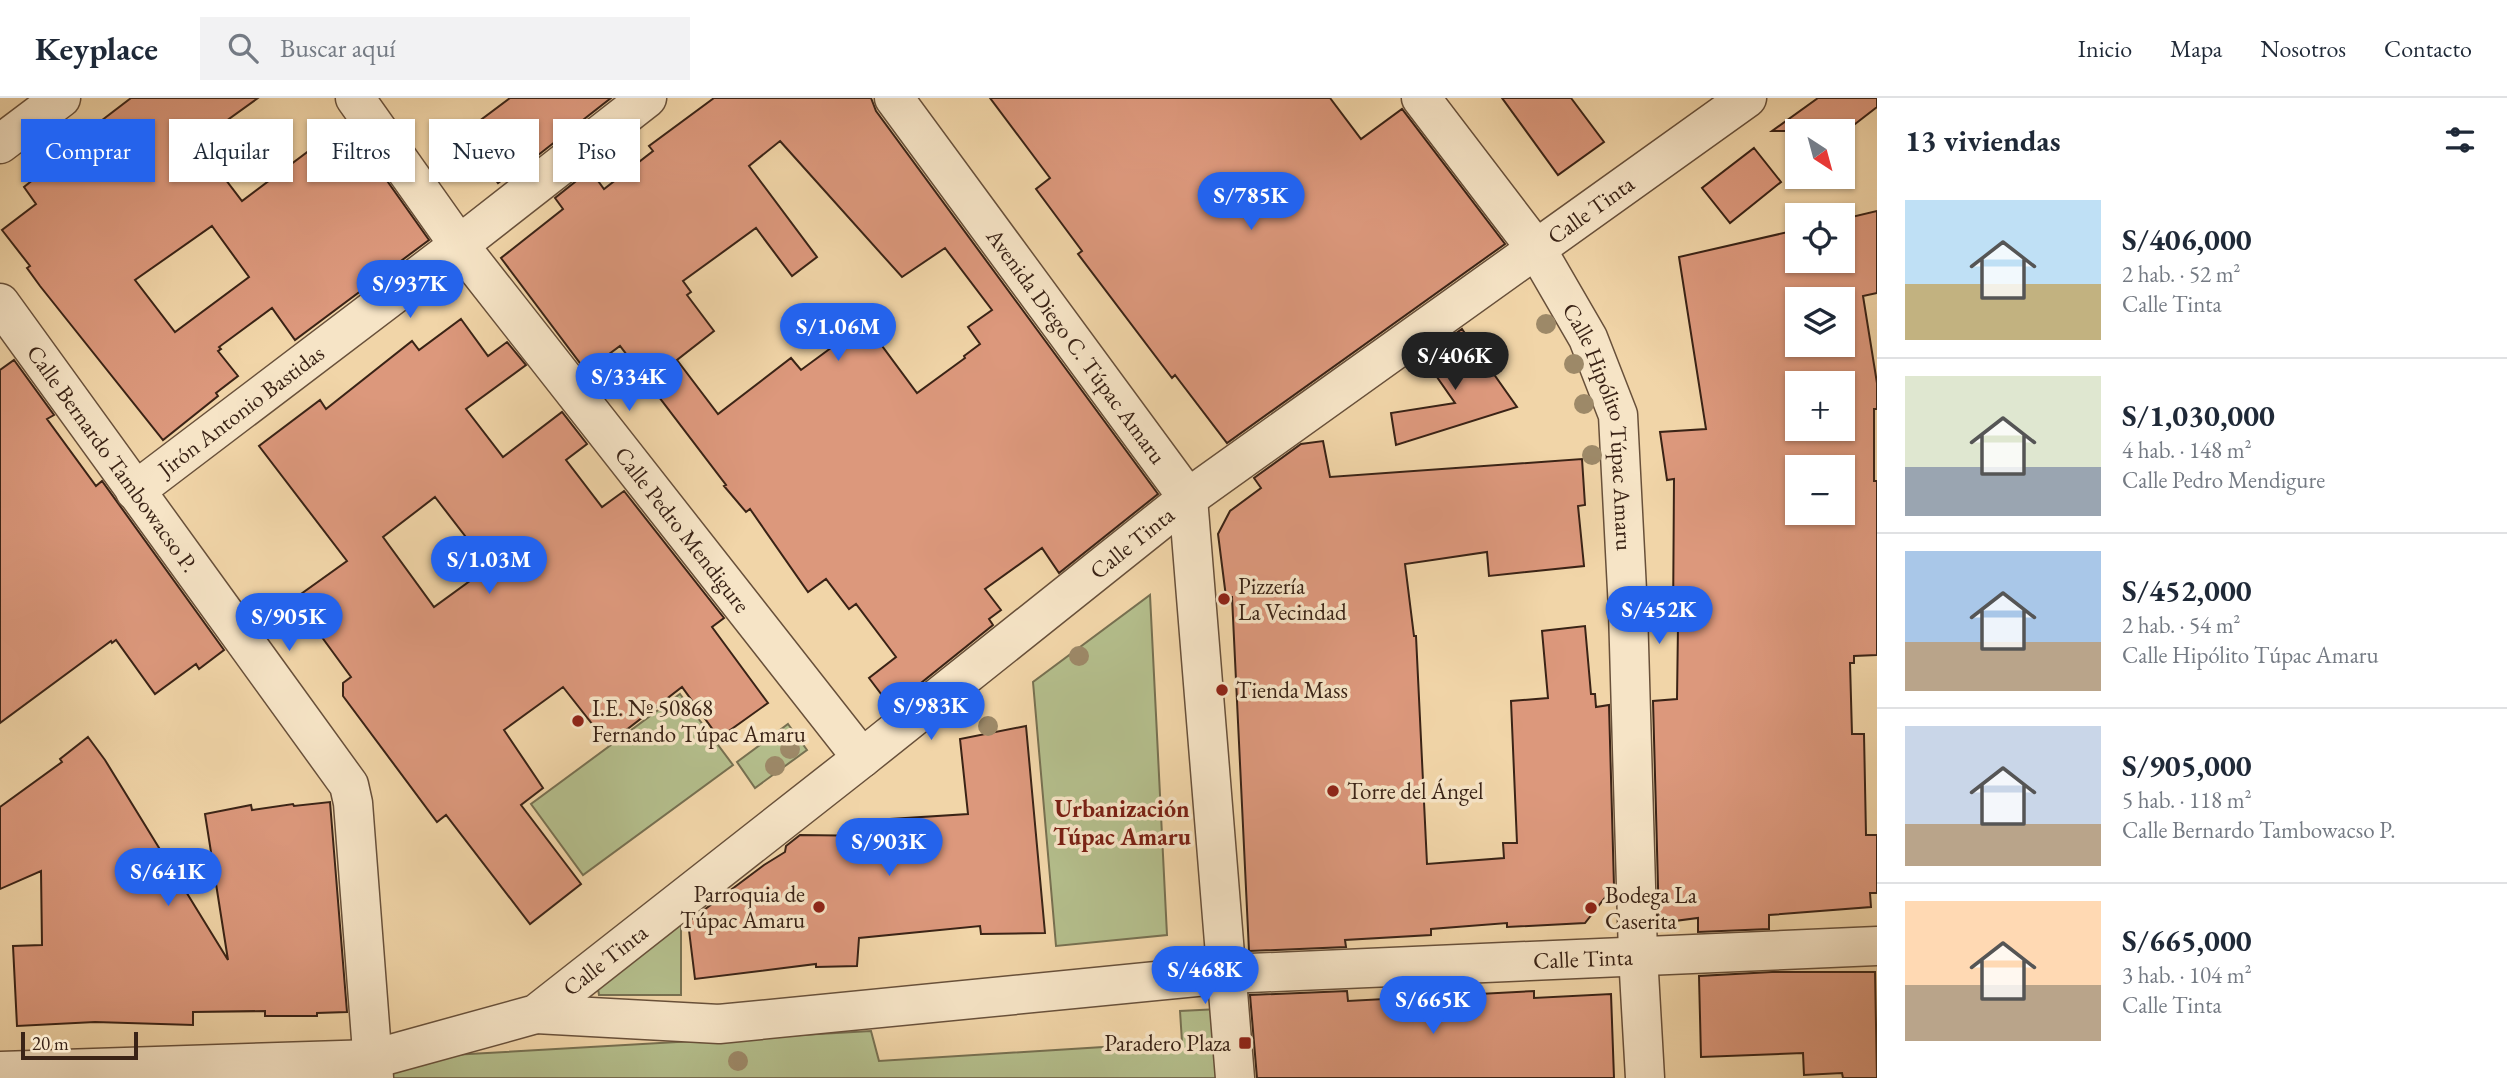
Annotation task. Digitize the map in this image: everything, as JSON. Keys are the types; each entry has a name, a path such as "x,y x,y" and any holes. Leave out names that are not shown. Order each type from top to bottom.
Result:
{"street":[{"path":"0,144 61,98"},
{"name":"Calle Pedro Mendigure","path":"355,98 460,245 862,758"},
{"name":"Jirón Antonio Bastidas","path":"135,491 460,245 647,98"},
{"name":"Avenida Diego C. Túpac Amaru","path":"894,98 1188,498"},
{"name":"Calle Hipólito Túpac Amaru","path":"1421,98 1537,250 1588,338 1618,415 1645,1078"},
{"name":"Calle Tinta","path":"0,1071 374,1068 536,1014 1188,498 1747,98"},
{"name":"Calle Bernardo Tambowacso P.","path":"0,303 349,785 354,803 374,1068"},
{"path":"1188,498 1235,1078"},
{"name":"Calle Tinta","path":"536,1014 719,1024 1227,974 1877,946"}],"green space":[{"path":"1150,595 1167,935 1056,946 1033,682"},
{"path":"680,694 733,765 583,875 531,804"},
{"path":"788,724 807,750 755,788 737,762"},
{"path":"681,923 681,995 599,995 598,989"},
{"path":"1219,1009 1223,1078 386,1078 385,1062 451,1055 871,1031 879,1061 1182,1042 1180,1011"}],"building":[{"path":"131,98 258,98 229,119 169,119 169,182 228,182 242,201 267,182 293,182 293,163 307,152 307,182 388,182 429,240 295,340 272,308 219,347 221,349 218,351 238,376 216,393 218,396 163,440 40,286 27,268 30,266 2,230 36,204 24,187 30,182 155,182 155,119 104,119","holes":["212,226 249,277 175,332 135,280"]},
{"path":"510,98 611,98 584,119 553,119 553,143 539,154 539,119 482,119"},
{"path":"714,98 871,98 876,111 1158,494 1059,573 1042,548 985,589 1001,610 989,619 993,625 891,707 869,678 896,657 856,604 849,609 826,579 808,592 750,509 746,512 724,486 726,485 620,346 586,371 501,258 563,209 555,198 575,182 599,182 604,189 613,182 640,182 640,161 653,151 649,146","holes":["780,141 902,277 945,248 992,310 968,327 980,344 917,393 865,323 801,370 791,358 718,414 677,360 714,331 687,295 691,292 683,281 756,228 792,276 817,257 749,166"]},
{"path":"990,98 1330,98 1361,139 1402,109 1505,244 1227,443 1175,375 1172,378 1078,254 1082,251 1036,189 1050,178"},
{"path":"1502,98 1571,98 1604,142 1558,175"},
{"path":"1818,98 1877,98 1877,107 1855,124 1855,119 1789,119"},
{"path":"1785,122 1785,131 1772,131"},
{"path":"1754,148 1781,182 1730,223 1702,188"},
{"path":"1877,211 1877,293 1863,296 1877,383 1877,409 1874,409 1874,481 1877,481 1877,655 1854,656 1854,663 1850,663 1852,734 1864,734 1866,835 1877,835 1877,893 1870,893 1871,907 1769,915 1769,929 1698,932 1698,918 1659,923 1653,701 1677,699 1678,625 1673,625 1674,479 1667,480 1660,432 1706,429 1679,257 1785,233 1785,273 1855,273 1855,216"},
{"path":"461,319 488,356 507,342 526,365 466,409 503,457 562,412 587,444 566,460 602,507 624,491 724,618 712,627 768,703 719,738 682,687 608,744 563,687 504,730 543,788 521,805 581,884 530,924 446,815 437,822 343,696 343,683 351,677 294,599 347,561 259,446 320,400 326,409 412,341 419,350","holes":["435,497 489,567 434,607 383,537"]},
{"path":"1462,329 1517,407 1396,445 1391,413 1455,403 1423,357"},
{"path":"14,360 54,415 47,419 96,486 102,481 224,650 199,669 196,664 155,694 116,640 112,643 111,641 0,723 0,370"},
{"path":"1323,441 1330,477 1582,459 1585,505 1578,506 1584,566 1489,576 1487,552 1405,564 1416,636 1427,864 1504,858 1503,843 1517,843 1511,701 1548,698 1542,631 1585,626 1591,694 1595,694 1596,707 1609,705 1614,886 1585,923 1507,927 1507,923 1431,929 1431,935 1345,940 1346,947 1249,951 1232,597 1226,597 1218,534 1230,511 1261,488 1254,478 1301,444"},
{"path":"1026,726 1045,933 981,934 980,926 859,938 857,966 816,967 816,964 695,979 688,922 785,852 786,846 800,835 876,836 875,820 968,814 960,739"},
{"path":"88,737 105,760 228,960 205,814 251,805 252,810 330,802 347,1012 317,1013 317,1016 265,1016 265,1011 193,1012 193,1025 95,1022 17,1026 13,946 42,945 41,871 0,889 0,807 62,762 60,759"},
{"path":"1772,972 1875,972 1877,1078 1843,1078 1842,1073 1804,1075 1803,1053 1701,1057 1699,976"},
{"path":"1347,991 1348,1001 1534,991 1534,998 1611,994 1614,1078 1257,1078 1250,995"}],"place":[{"name":"Pizzería La Vecindad","path":"1224,599"},
{"name":"Tienda Mass","path":"1222,690"},
{"name":"I.E. Nº 50868 Fernando Túpac Amaru","path":"578,721"},
{"name":"Torre del Ángel","path":"1333,791"},
{"name":"Parroquia de Túpac Amaru","path":"819,907"},
{"name":"Bodega La Caserita","path":"1591,908"},
{"name":"Paradero Plaza","path":"1245,1043"}],"district":[{"name":"Urbanización Túpac Amaru","path":"1122,823"}]}
